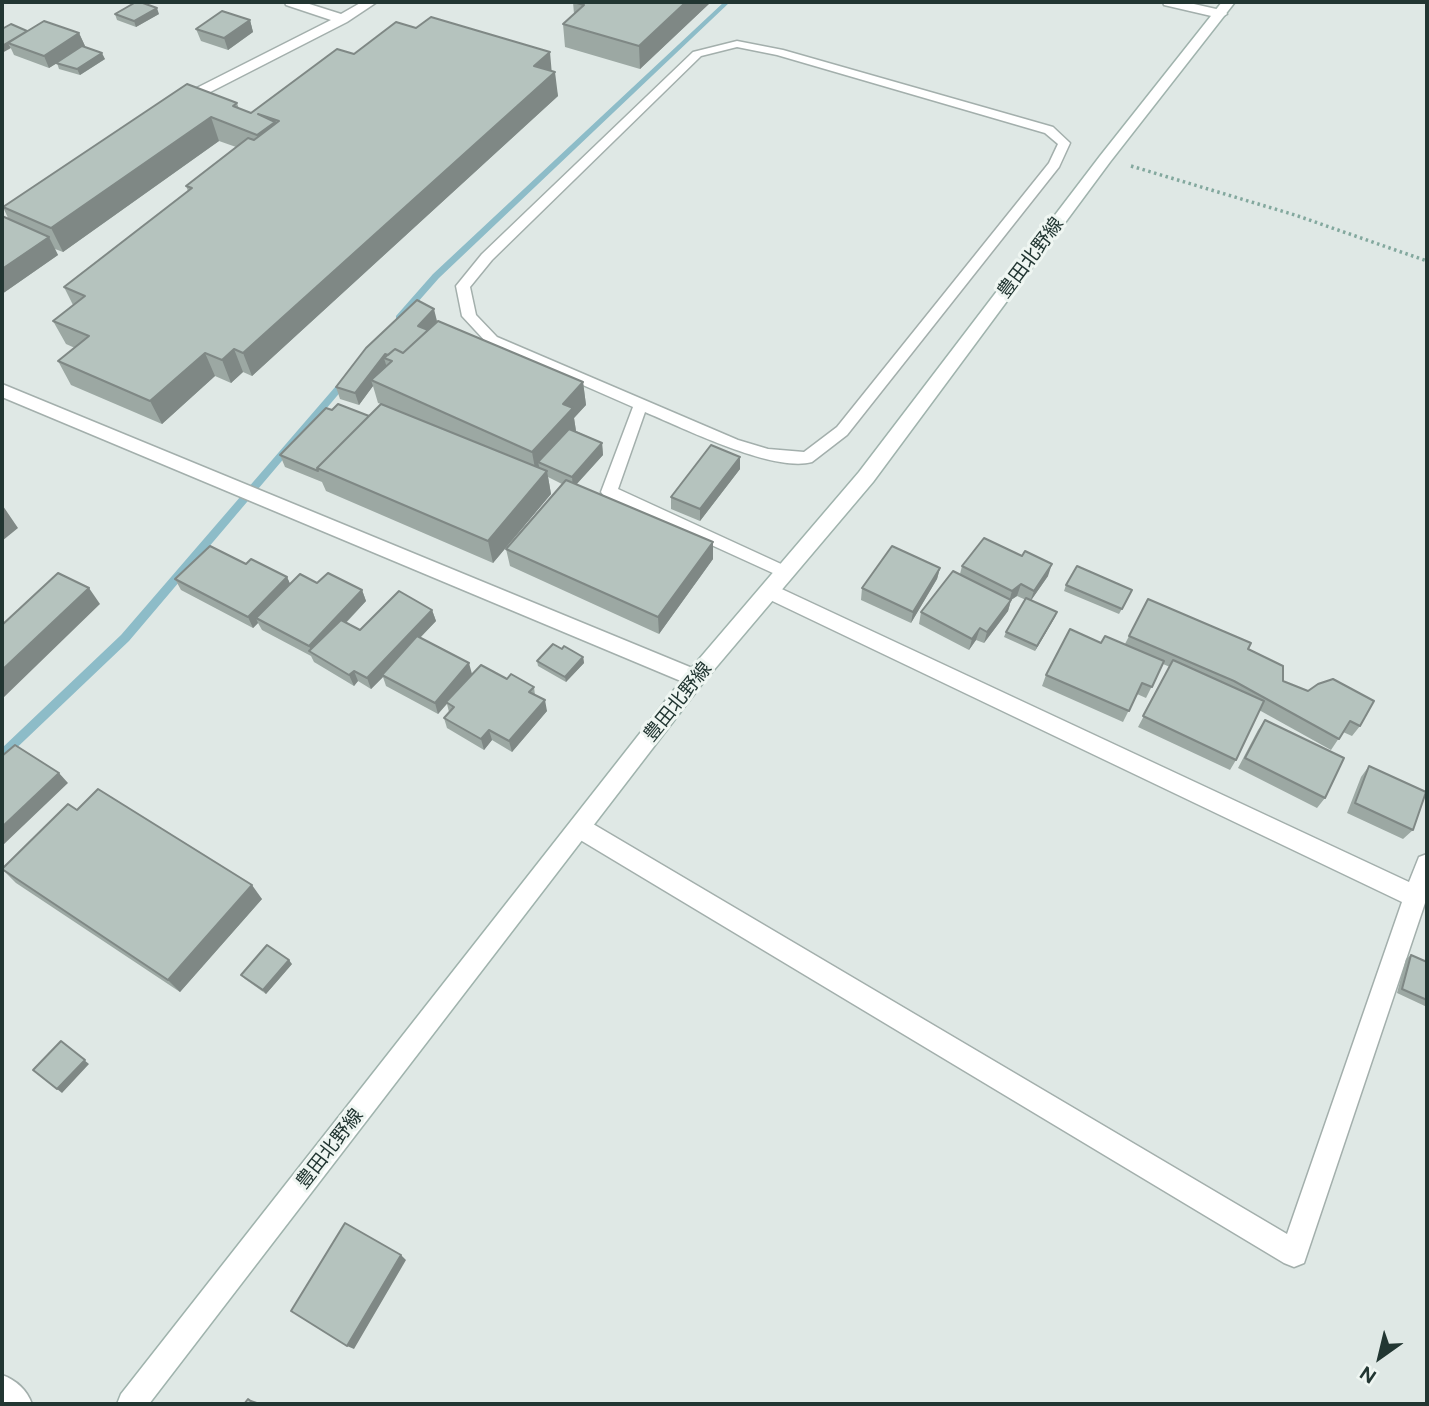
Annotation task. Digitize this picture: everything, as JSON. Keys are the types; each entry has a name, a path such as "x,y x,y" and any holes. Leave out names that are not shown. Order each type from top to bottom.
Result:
{"street":[{"path":"291,2 342,19"},
{"path":"166,111 371,2"},
{"path":"1170,2 1224,8"},
{"name":"豊田北野線","path":"131,1404 695,678 771,592 866,477 1105,159 1224,8"},
{"path":"2,390 695,678"},
{"path":"771,592 1414,896"},
{"path":"580,828 1294,1253 1427,864"},
{"path":"2,1389 18,1404"}],"lane":[{"path":"737,44 779,52 1049,130 1064,143 1055,164 842,431 807,458 768,454 733,444 641,404 492,340 469,316 463,286 487,257 697,54 737,44"},
{"path":"641,404 609,492 786,573"}],"path":[{"path":"1105,159 1295,215 1427,261"}],"building":[{"path":"136,2 157,8 134,21 115,14"},
{"path":"573,2 686,2 639,46 563,24 584,5"},
{"path":"222,11 250,20 224,38 196,29"},
{"path":"431,17 550,52 534,66 555,72 243,353 234,349 222,360 205,353 150,401 58,361 89,336 53,321 85,296 64,287 192,188 186,186 248,138 254,140 279,121 258,114 275,122 257,135 211,117 51,228 3,207 187,84 237,103 233,106 251,113 337,49 354,54 396,22 416,28"},
{"path":"44,21 79,33 44,56 8,43"},
{"path":"11,24 27,31 2,46 2,29"},
{"path":"82,46 102,53 77,69 56,63"},
{"path":"2,216 49,237 2,269"},
{"path":"417,300 434,309 418,326 428,330 403,353 395,349 388,355 385,354 355,393 336,387 366,348"},
{"path":"438,321 583,382 563,404 573,408 532,452 371,380 392,361 384,358 395,349 403,353"},
{"path":"338,404 369,416 317,468 318,471 280,455 326,408 332,410"},
{"path":"381,404 547,471 488,541 317,468"},
{"path":"569,429 602,443 572,477 538,462"},
{"path":"711,445 740,457 700,509 671,497"},
{"path":"566,480 713,542 658,617 506,549"},
{"path":"984,538 1022,556 1025,551 1052,564 1034,591 1021,584 1012,591 962,566"},
{"path":"210,546 246,564 251,559 287,577 248,617 175,579"},
{"path":"892,546 940,568 913,612 862,588"},
{"path":"1077,566 1132,590 1122,609 1066,585"},
{"path":"953,571 1011,600 987,632 980,628 972,639 921,612"},
{"path":"58,573 89,588 2,670 2,625"},
{"path":"328,573 362,590 309,646 256,618 300,574 317,583"},
{"path":"399,591 432,610 367,678 354,671 349,675 309,651 341,620 360,630"},
{"path":"1026,598 1057,612 1037,646 1006,632"},
{"path":"1148,599 1251,643 1248,649 1283,666 1283,681 1308,691 1333,679 1374,701 1360,726 1350,721 1339,739 1234,681 1129,636"},
{"path":"1070,629 1101,643 1105,636 1164,661 1152,687 1142,683 1129,711 1046,675"},
{"path":"417,636 469,663 435,703 382,675"},
{"path":"553,644 562,649 564,646 583,657 565,677 537,661"},
{"path":"1173,660 1264,701 1236,760 1143,716"},
{"path":"481,665 507,679 511,674 534,687 529,692 545,700 509,741 489,730 481,739 444,718 454,707 446,702"},
{"path":"1265,720 1344,758 1325,798 1245,758"},
{"path":"15,745 59,773 2,827 2,756"},
{"path":"1369,766 1426,792 1413,830 1355,803"},
{"path":"98,789 252,885 168,980 2,869 68,804 77,810"},
{"path":"267,945 289,960 263,990 241,975"},
{"path":"1411,955 1427,962 1427,1000 1402,989"},
{"path":"61,1041 85,1060 57,1089 33,1070"},
{"path":"345,1223 401,1255 347,1346 291,1311"}],"waterway":[{"path":"399,318 436,276 727,2"},
{"path":"2,755 125,638 345,381"}]}
